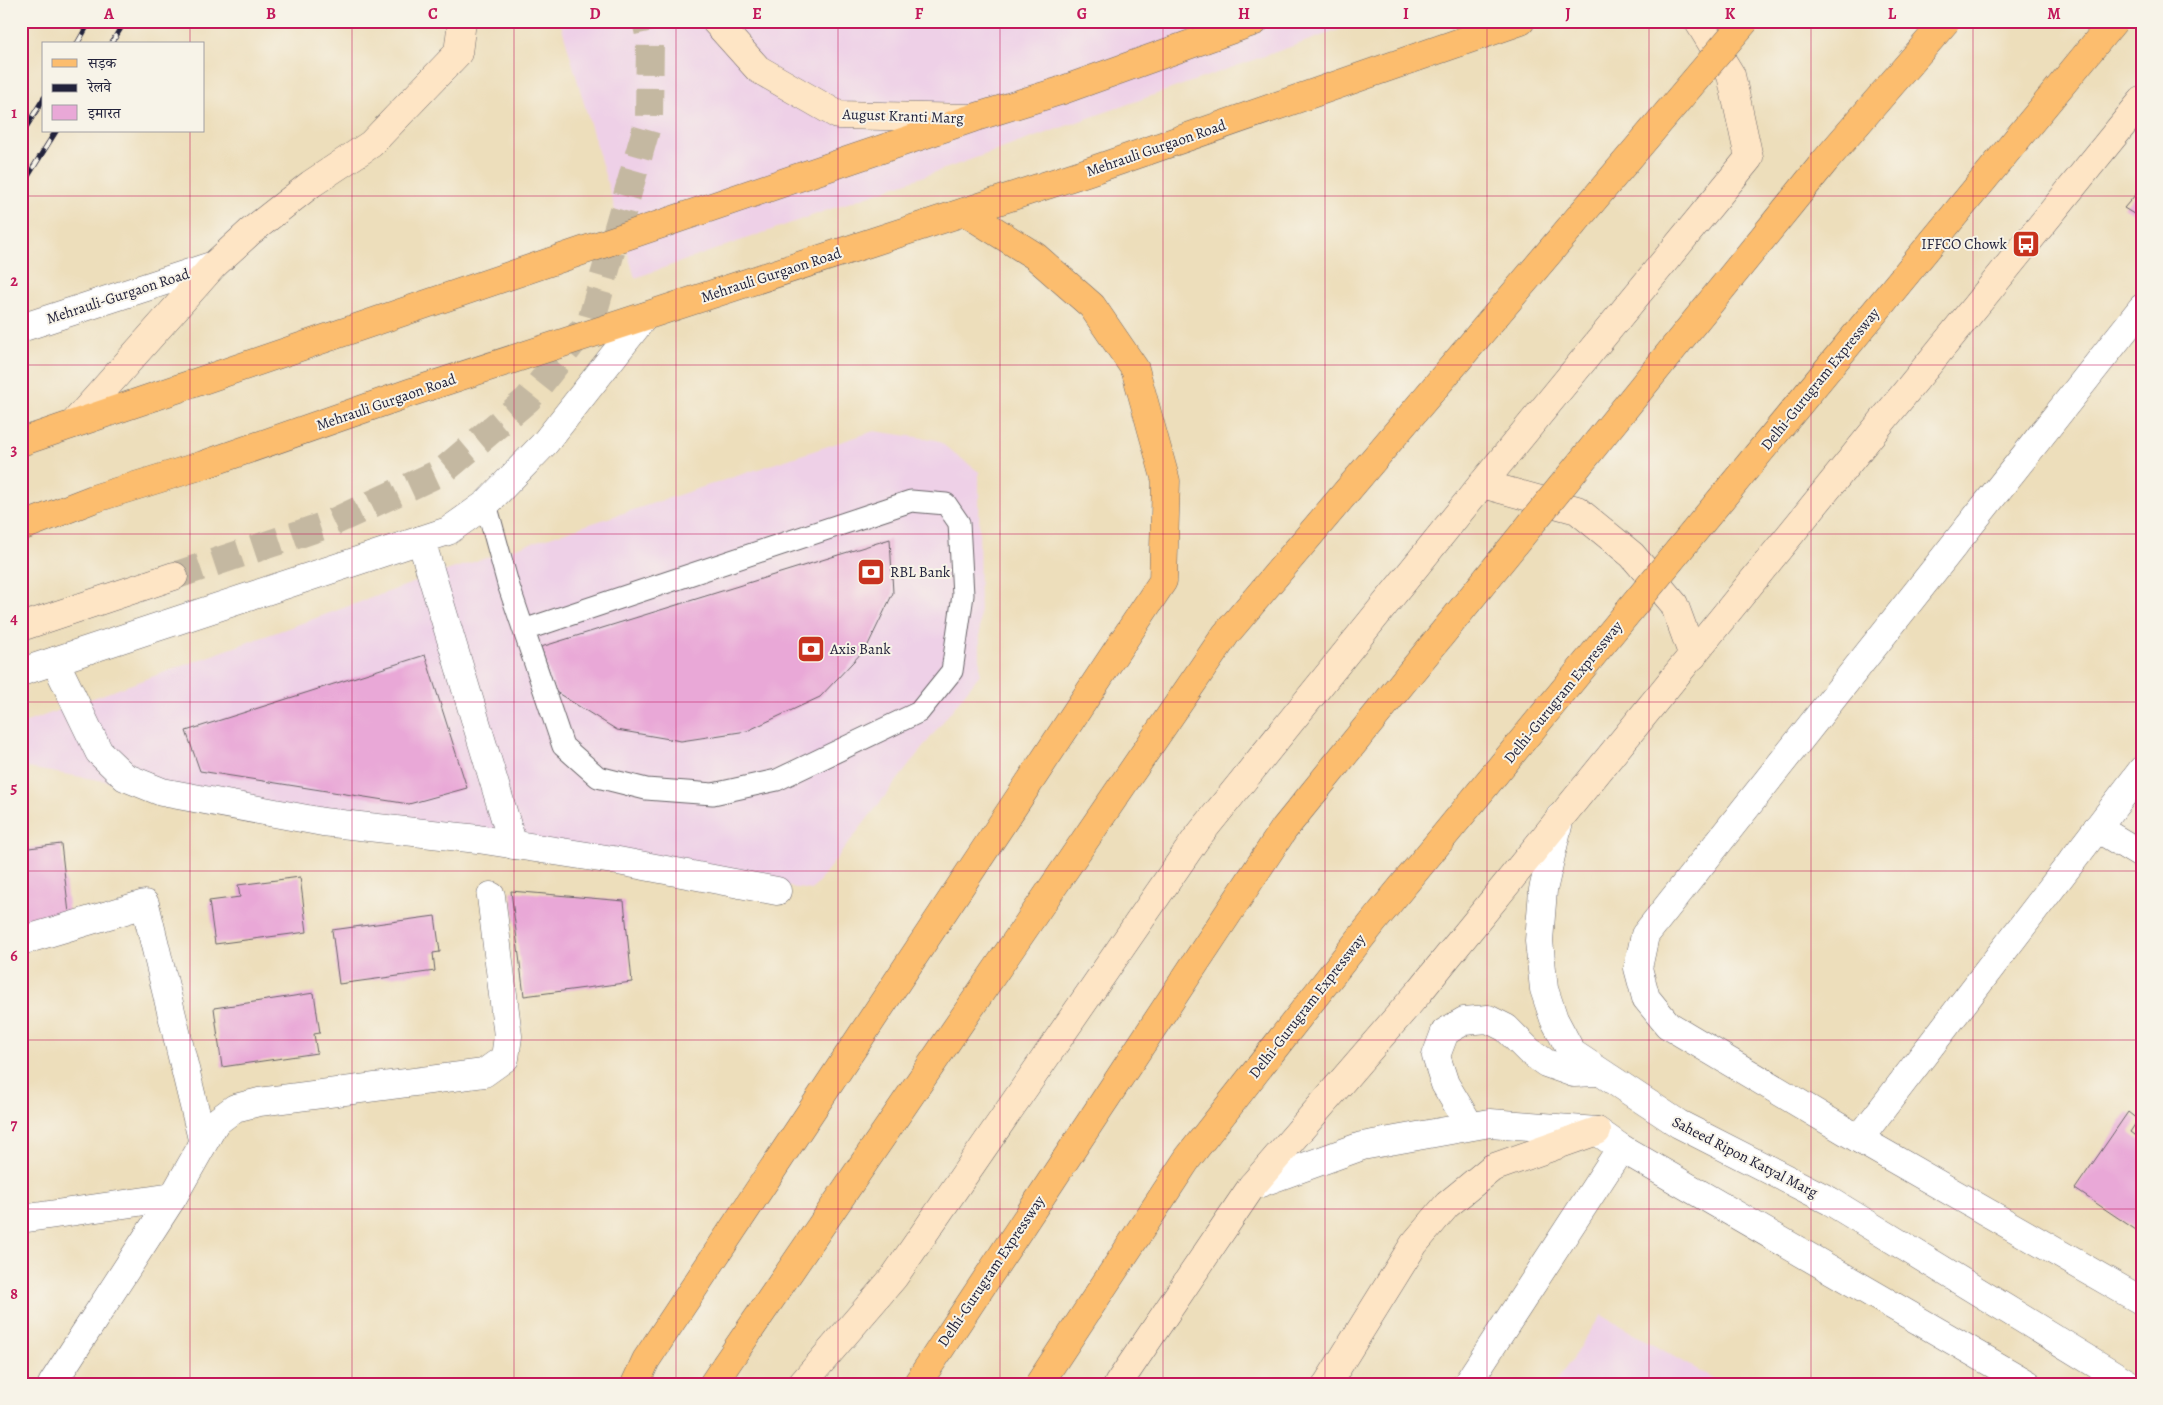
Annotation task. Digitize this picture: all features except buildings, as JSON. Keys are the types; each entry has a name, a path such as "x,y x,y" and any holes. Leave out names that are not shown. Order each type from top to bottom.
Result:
{"main road":[{"path":"73,424 214,265 250,232 311,184 371,144 458,53 462,21"},
{"name":"August Kranti Marg","path":"715,21 758,69 838,115 973,118"},
{"path":"21,442 973,118 1060,91 1255,21"},
{"name":"Mehrauli Gurgaon Road","path":"21,527 93,499 203,465 409,394 1087,172 1521,21"},
{"path":"802,1384 894,1277 1196,838 1749,158 1731,75 1698,21"},
{"path":"719,1375 1226,634 1745,21"},
{"name":"Delhi-Gurugram Expressway","path":"917,1384 1284,829 1818,169 1946,21"},
{"name":"Delhi-Gurugram Expressway","path":"1039,1384 1188,1158 1374,921 2114,21"},
{"path":"1118,1384 1252,1186 1419,992 2142,101"},
{"path":"635,1384 646,1360 1163,581 1166,481 1135,369 1092,306 1035,256 965,212"},
{"path":"1482,484 1577,510 1632,555 1674,604 1693,656"},
{"path":"21,627 174,576"},
{"path":"1327,1384 1414,1244 1446,1204 1492,1168 1597,1131"}],"street":[{"path":"1183,47 1216,21"},
{"name":"Mehrauli-Gurgaon Road","path":"21,328 214,265"},
{"path":"2142,308 1645,935 1638,968 1646,998 1668,1025 1859,1138 2142,1301"},
{"path":"21,672 448,531 486,504 545,443 644,317"},
{"path":"421,540 513,844"},
{"path":"55,661 100,752 125,777 155,789 323,822 513,844 614,860 777,891"},
{"path":"1859,1138 2142,770"},
{"name":"Saheed Ripon Katyal Marg","path":"1560,818 1543,890 1539,942 1544,989 1554,1019 1572,1053 1679,1124 1830,1201 2128,1384"},
{"path":"2097,828 2142,855"},
{"path":"52,1384 173,1197 214,1123 235,1108 259,1102 484,1073 505,1058 508,1036 491,896"},
{"path":"21,941 145,904 203,1142"},
{"path":"1470,1126 1445,1084 1436,1056 1444,1032 1464,1021 1488,1019 1506,1028 1529,1051 1546,1063 1574,1073 1600,1071"},
{"path":"1252,1186 1362,1146 1470,1126 1490,1123 1597,1131 1621,1148 2028,1384"},
{"path":"1467,1384 1621,1148"},
{"path":"21,1219 173,1197"}],"lane":[{"path":"486,504 524,630 563,746 598,777 646,788 713,794 777,780 919,712 952,671 963,595 959,523 946,504 911,501 524,630"}],"shaded area":[{"path":"560,21 1364,21 635,278"},
{"path":"874,431 937,440 979,472 980,674 812,890 529,851 21,767 21,724 446,571"},
{"path":"1601,1315 1723,1384 1555,1384"}],"tunnel":[{"path":"174,576 329,524 443,471 528,399 592,318 649,119 650,39 646,21"}],"railway":[{"path":"78,42 90,21"},
{"path":"112,42 125,21"},
{"path":"21,135 42,101"},
{"path":"21,187 55,132"}],"place":[{"name":"IFFCO Chowk","path":"2026,244"},
{"name":"RBL Bank","path":"871,572"},
{"name":"Axis Bank","path":"811,649"}]}
